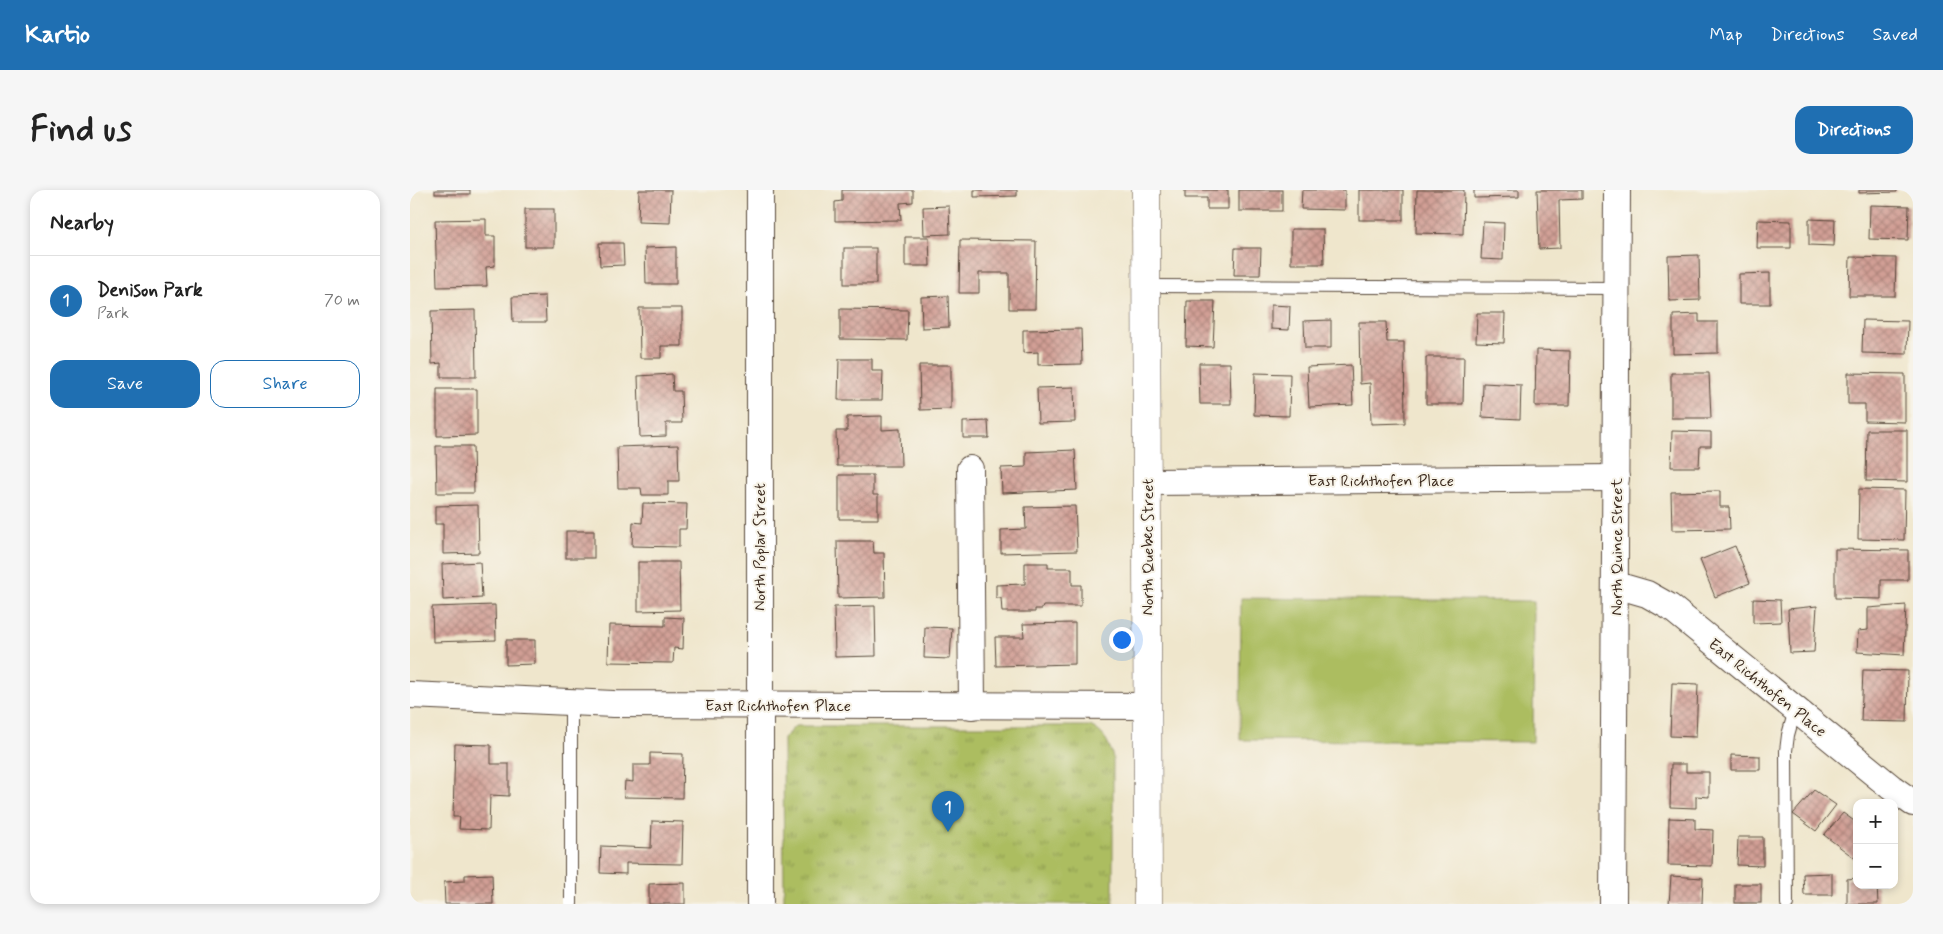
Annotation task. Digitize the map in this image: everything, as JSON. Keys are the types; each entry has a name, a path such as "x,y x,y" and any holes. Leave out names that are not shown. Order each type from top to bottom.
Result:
{"main road":[{"name":"North Quebec Street","path":"1146,190 1148,904"}],"street":[{"name":"North Poplar Street","path":"760,190 760,904"},
{"name":"North Quince Street","path":"1613,904 1618,288 1617,190"},
{"path":"970,469 972,706"},
{"name":"East Richthofen Place","path":"1147,482 1616,478"},
{"name":"East Richthofen Place","path":"1616,585 1646,594 1670,607 1795,710 1913,803"},
{"name":"East Richthofen Place","path":"410,695 571,704 1147,706"}],"lane":[{"path":"1146,286 1618,288"},
{"path":"571,704 571,904"},
{"path":"1787,904 1786,751 1795,710"}],"green space":[{"path":"1241,598 1534,601 1533,742 1240,740"},
{"path":"795,726 1090,726 1100,732 1106,739 1113,759 1113,904 784,904 783,739"}],"building":[{"path":"435,190 470,190 470,194 435,194"},
{"path":"639,190 671,190 670,223 638,222"},
{"path":"842,190 913,190 913,202 900,203 901,220 835,221 835,202 842,201"},
{"path":"974,190 1017,190 1017,196 974,197"},
{"path":"1185,190 1228,190 1228,209 1207,209 1207,198 1185,198"},
{"path":"1239,190 1282,190 1282,211 1239,211"},
{"path":"1302,190 1345,190 1345,210 1301,209"},
{"path":"1359,190 1403,190 1403,220 1359,220"},
{"path":"1417,190 1464,190 1463,234 1416,233"},
{"path":"1474,190 1519,190 1519,197 1474,198"},
{"path":"1537,190 1582,190 1582,199 1559,200 1560,248 1539,249"},
{"path":"1859,190 1897,190 1897,192 1859,193"},
{"path":"1870,205 1909,206 1908,240 1869,239"},
{"path":"949,206 950,234 924,235 923,207"},
{"path":"525,209 554,209 554,247 525,247"},
{"path":"486,219 486,236 495,236 495,266 486,267 487,286 437,287 435,220"},
{"path":"1809,219 1835,220 1834,246 1809,245"},
{"path":"1758,220 1791,221 1791,248 1757,248"},
{"path":"1483,222 1504,223 1503,260 1481,259"},
{"path":"1291,229 1323,229 1324,264 1291,264"},
{"path":"905,237 929,237 930,266 905,266"},
{"path":"960,240 1036,241 1035,309 1009,309 1009,273 979,273 979,293 959,293"},
{"path":"599,243 623,243 624,265 600,266"},
{"path":"676,247 676,284 646,284 645,248"},
{"path":"844,248 876,248 876,284 844,284"},
{"path":"1235,248 1261,248 1260,275 1234,275"},
{"path":"1699,255 1700,300 1669,301 1668,256"},
{"path":"1850,257 1896,258 1895,296 1849,296"},
{"path":"1770,273 1770,304 1739,304 1739,274"},
{"path":"545,296 546,322 513,322 512,297"},
{"path":"948,296 949,327 922,328 921,297"},
{"path":"1187,301 1215,301 1213,347 1186,346"},
{"path":"1271,305 1290,306 1289,330 1271,329"},
{"path":"639,308 682,308 682,346 661,346 661,358 640,358"},
{"path":"840,309 908,310 907,340 840,339"},
{"path":"475,310 476,377 441,377 441,363 432,364 431,311"},
{"path":"1477,313 1505,313 1504,343 1476,342"},
{"path":"1699,314 1699,322 1718,322 1718,353 1673,354 1673,315"},
{"path":"1331,320 1331,348 1305,348 1304,321"},
{"path":"1863,320 1908,321 1907,354 1862,353"},
{"path":"1359,322 1386,322 1387,342 1404,342 1405,423 1371,424 1370,383 1360,384"},
{"path":"1081,329 1082,364 1038,365 1038,352 1023,353 1023,330"},
{"path":"1536,350 1570,351 1569,406 1535,406"},
{"path":"1426,357 1464,357 1463,404 1426,404"},
{"path":"839,359 872,359 872,371 883,371 882,400 838,400"},
{"path":"1199,363 1230,363 1231,404 1200,404"},
{"path":"919,365 951,365 951,409 920,410"},
{"path":"1351,365 1353,405 1309,407 1307,367"},
{"path":"1255,373 1290,374 1289,416 1254,415"},
{"path":"1671,373 1709,373 1711,418 1671,418"},
{"path":"1848,373 1905,374 1905,422 1865,421 1865,404 1848,404"},
{"path":"672,374 673,391 681,391 682,423 666,423 666,436 640,437 638,376"},
{"path":"1483,383 1521,385 1520,419 1482,417"},
{"path":"1074,387 1075,422 1038,423 1037,388"},
{"path":"437,389 477,389 477,435 437,436"},
{"path":"882,416 882,430 900,429 901,466 837,466 836,431 847,431 847,417"},
{"path":"988,421 989,438 963,438 963,422"},
{"path":"1867,430 1907,430 1907,482 1866,481"},
{"path":"1672,431 1711,432 1711,446 1700,446 1699,467 1671,467"},
{"path":"678,445 679,481 668,481 668,495 642,495 641,488 618,488 617,447"},
{"path":"436,446 473,446 474,493 437,493"},
{"path":"1075,450 1077,490 1002,493 1001,468 1026,467 1026,452"},
{"path":"839,475 873,475 873,495 878,495 878,519 839,519"},
{"path":"1859,489 1905,490 1904,540 1858,539"},
{"path":"1720,491 1720,507 1729,507 1730,529 1672,530 1671,492"},
{"path":"643,503 687,504 686,529 679,529 679,547 632,546 633,522 642,523"},
{"path":"478,505 479,553 443,554 443,524 435,524 435,506"},
{"path":"1075,506 1077,551 1001,553 1001,530 1026,529 1025,507"},
{"path":"566,531 594,531 594,558 566,558"},
{"path":"837,541 873,541 874,553 884,553 885,597 838,598"},
{"path":"1735,546 1750,583 1715,597 1700,560"},
{"path":"1835,549 1908,550 1908,580 1881,580 1881,599 1835,598"},
{"path":"480,562 482,598 443,600 442,564"},
{"path":"638,562 679,562 680,610 638,611"},
{"path":"1025,563 1048,563 1048,568 1072,568 1072,585 1081,585 1081,606 1043,606 1042,609 1035,609 1035,612 1002,612 1001,598 996,598 996,585 1025,584"},
{"path":"1753,599 1780,600 1781,622 1753,623"},
{"path":"495,605 496,640 433,642 432,607"},
{"path":"1906,605 1904,655 1857,652 1858,631 1868,630 1868,608"},
{"path":"875,606 876,656 835,657 834,607"},
{"path":"1817,606 1814,652 1790,653 1788,609"},
{"path":"665,617 684,618 683,649 674,648 673,663 608,662 609,625 665,626"},
{"path":"1075,623 1075,664 996,666 995,637 1024,637 1023,624"},
{"path":"925,627 952,628 950,659 924,658"},
{"path":"506,640 535,640 535,664 506,665"},
{"path":"1863,670 1908,671 1907,722 1861,721"},
{"path":"1672,683 1698,684 1696,737 1670,736"},
{"path":"455,744 491,745 491,764 509,764 509,796 490,795 489,830 459,829 460,817 453,817"},
{"path":"650,753 683,754 682,798 624,797 625,781 633,782 633,765 650,765"},
{"path":"1731,755 1760,756 1760,770 1731,770"},
{"path":"1671,764 1686,764 1686,772 1709,772 1709,797 1696,796 1696,808 1670,807"},
{"path":"1814,790 1836,805 1816,831 1793,814"},
{"path":"1843,813 1853,820 1853,857 1824,835"},
{"path":"1669,818 1695,819 1695,829 1713,830 1712,866 1668,865"},
{"path":"652,821 683,822 682,864 626,863 626,874 600,873 601,846 651,848"},
{"path":"1738,837 1763,837 1763,866 1737,865"},
{"path":"1832,873 1832,895 1804,895 1803,874"},
{"path":"492,874 493,904 445,904 444,882 465,881 465,875"},
{"path":"1671,876 1703,878 1702,904 1669,904"},
{"path":"1853,878 1853,889 1877,889 1878,904 1847,904 1847,879"},
{"path":"685,883 685,904 649,904 649,884"},
{"path":"1735,884 1761,884 1761,903 1735,903"}],"place":[{"name":"Denison Park","path":"948,832"}]}
